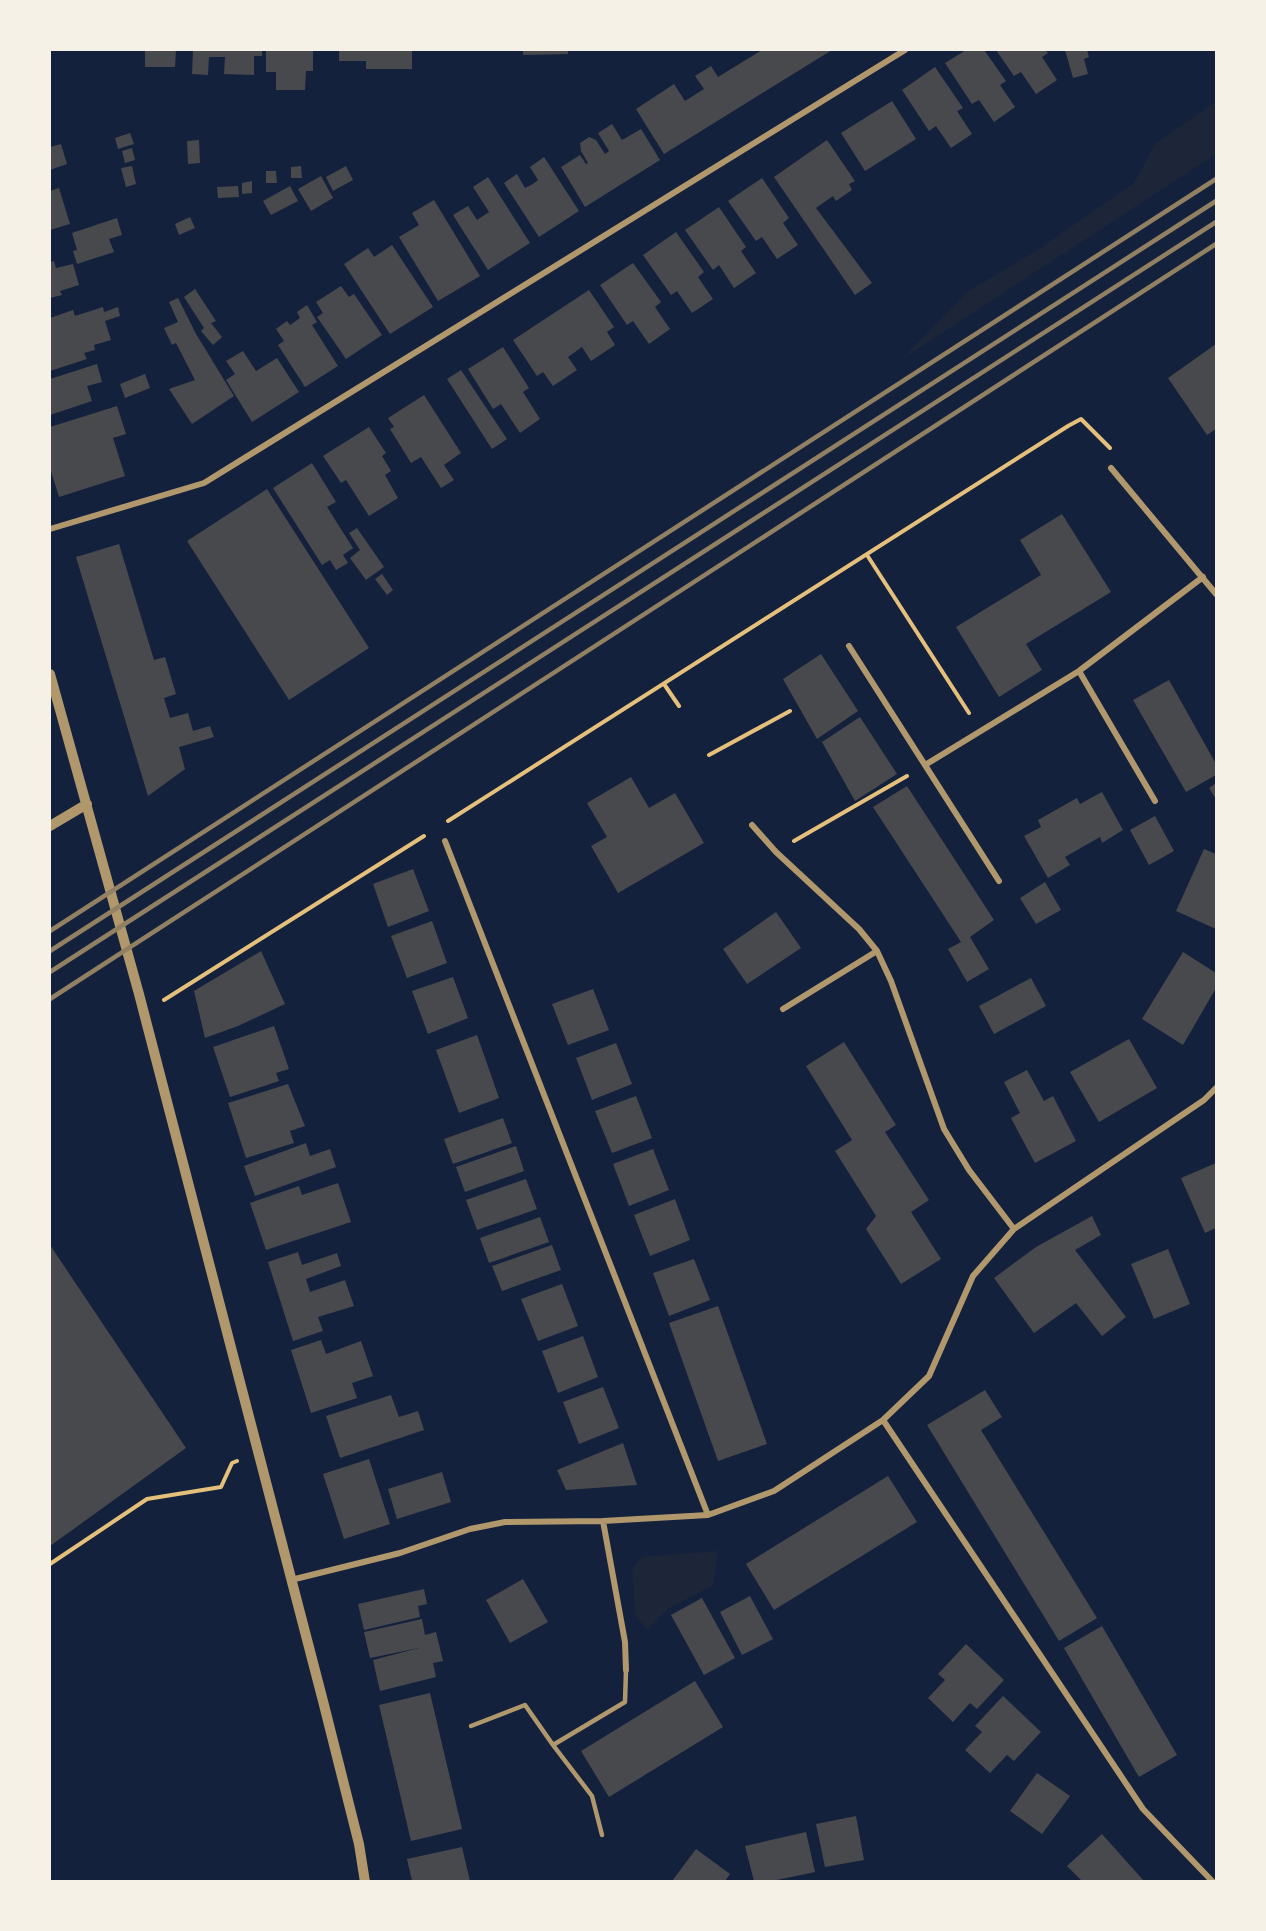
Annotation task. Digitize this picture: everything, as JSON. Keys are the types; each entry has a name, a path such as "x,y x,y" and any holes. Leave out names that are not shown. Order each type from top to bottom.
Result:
{"street":[{"path":"50,529 204,483 905,50"},
{"path":"1111,468 1216,594"},
{"path":"925,765 982,733 1079,671 1203,578"},
{"path":"849,646 999,881"},
{"path":"1079,671 1155,801"},
{"path":"50,674 139,994 359,1845 365,1881"},
{"path":"50,826 87,804"},
{"path":"752,825 776,852 859,929 877,951 891,981 944,1129 969,1170 1014,1229"},
{"path":"444,841 708,1515"},
{"path":"783,1009 877,951"},
{"path":"291,1580 400,1553 505,1522 603,1521 708,1515 774,1491 883,1420 929,1376 973,1276 1014,1229 1204,1100 1216,1088"},
{"path":"883,1420 1143,1809 1213,1881"},
{"path":"603,1521 625,1642 626,1670"}],"lane":[{"path":"553,1745 625,1702 626,1670"},
{"path":"471,1726 525,1705 592,1796 602,1835"}],"path":[{"path":"446,823 1081,419 1120,458 1111,468"},
{"path":"867,555 982,733"},
{"path":"664,684 680,706"},
{"path":"709,755 790,711"},
{"path":"776,852 925,765"},
{"path":"164,1001 428,834"},
{"path":"50,1564 147,1499 221,1487 232,1462 259,1456"}],"shaded area":[{"path":"1216,101 1216,154 902,359 967,292 1036,251 1134,183 1155,144"},
{"path":"718,1551 713,1585 668,1609 647,1630 635,1615 632,1569 642,1557"}],"building":[{"path":"145,50 176,50 175,67 145,67"},
{"path":"193,50 262,50 262,56 254,56 254,75 224,74 225,57 209,57 208,75 192,74"},
{"path":"266,50 313,50 313,71 306,71 305,90 276,90 276,72 266,72"},
{"path":"339,50 412,50 412,69 366,69 366,61 339,61"},
{"path":"523,50 568,50 568,54 523,55"},
{"path":"762,50 832,50 664,154 636,109 674,84 685,101 704,89 695,76 711,66 718,77"},
{"path":"966,50 984,50 1006,81 1000,85 1015,107 994,122 979,100 972,104 945,63"},
{"path":"996,50 1045,50 1048,53 1042,57 1057,80 1036,94 1021,72 1014,76"},
{"path":"1065,50 1087,50 1089,57 1084,59 1088,74 1073,78"},
{"path":"935,67 963,108 957,111 972,134 951,148 936,126 929,131 902,90"},
{"path":"892,101 916,139 865,171 841,133"},
{"path":"612,124 622,140 641,129 660,160 585,207 561,167 580,155 586,164 588,163 581,151 580,143 589,137 596,140 605,154 609,151 598,133"},
{"path":"130,133 134,144 118,149 115,138"},
{"path":"199,140 200,163 188,164 187,141"},
{"path":"827,140 855,181 849,184 852,190 836,201 833,196 816,208 872,283 855,295 774,177"},
{"path":"61,144 67,164 50,170 50,147"},
{"path":"132,148 135,160 125,163 122,151"},
{"path":"544,157 579,211 539,237 504,183 517,174 525,188 533,184 538,180 530,167"},
{"path":"132,166 136,184 126,187 121,168"},
{"path":"301,166 302,178 291,178 291,167"},
{"path":"346,166 353,180 333,191 326,177"},
{"path":"266,171 276,171 277,183 266,183"},
{"path":"321,176 333,198 311,211 298,189"},
{"path":"488,177 530,243 488,270 453,215 468,206 477,220 489,212 473,187"},
{"path":"762,178 789,218 783,223 798,245 777,259 762,237 756,241 728,201"},
{"path":"252,181 252,193 242,194 242,183"},
{"path":"238,186 239,197 218,198 217,187"},
{"path":"290,186 298,201 271,215 263,201"},
{"path":"59,188 70,224 50,230 50,191"},
{"path":"434,200 480,276 438,301 399,237 419,225 412,213"},
{"path":"719,207 746,247 741,251 756,273 734,288 719,265 713,270 685,230"},
{"path":"190,217 195,228 179,235 175,224"},
{"path":"117,218 122,235 109,239 114,252 77,264 73,251 77,250 72,233"},
{"path":"676,232 704,272 698,277 713,299 692,313 677,291 671,295 643,255"},
{"path":"392,245 433,307 390,334 344,264 368,248 374,257"},
{"path":"54,261 56,268 73,264 79,285 60,291 62,295 50,298 50,262"},
{"path":"633,263 661,302 655,307 670,329 649,344 633,321 627,325 600,285"},
{"path":"341,286 349,297 354,294 382,335 346,359 317,317 323,313 316,302"},
{"path":"195,289 216,321 211,323 222,337 213,345 201,331 204,328 184,297"},
{"path":"589,290 614,327 607,332 615,345 591,361 582,347 568,357 577,370 553,386 543,372 537,376 513,340"},
{"path":"178,298 196,334 234,396 192,424 169,389 195,380 176,343 172,345 164,328 178,322 169,302"},
{"path":"307,305 317,322 312,325 338,366 305,387 278,345 284,341 276,329 287,321 290,325 300,318 297,312"},
{"path":"103,307 104,312 118,307 120,316 105,321 111,340 94,345 95,350 84,353 87,359 50,371 50,318 73,310 75,316"},
{"path":"1216,344 1216,429 1207,435 1168,378"},
{"path":"503,347 529,388 523,392 540,419 520,433 501,404 493,409 468,369"},
{"path":"243,351 256,371 277,358 299,392 252,422 226,380 235,374 226,361"},
{"path":"97,364 102,382 87,386 92,401 50,415 50,379"},
{"path":"461,370 507,439 492,449 447,379"},
{"path":"145,374 150,388 125,398 120,384"},
{"path":"424,395 461,453 444,465 454,480 441,488 421,457 411,463 390,429 394,427 388,418"},
{"path":"117,406 126,434 113,438 125,476 59,497 50,468 50,427"},
{"path":"369,427 386,453 382,456 391,471 385,475 398,498 369,516 346,480 341,483 323,456"},
{"path":"312,463 336,502 327,507 353,548 343,555 348,563 336,570 330,560 322,565 273,488"},
{"path":"267,489 369,648 289,700 187,541"},
{"path":"1062,514 1111,592 1026,644 1042,670 999,697 956,627 1041,575 1020,540"},
{"path":"357,528 384,567 366,580 350,558 360,550 349,533"},
{"path":"119,544 154,660 165,657 176,694 164,698 170,718 188,713 193,731 210,726 214,737 179,747 185,769 148,796 76,557"},
{"path":"382,574 393,590 387,595 375,579"},
{"path":"821,654 858,711 817,739 783,679"},
{"path":"1169,680 1216,764 1216,775 1186,792 1133,700"},
{"path":"860,717 897,774 855,801 822,742"},
{"path":"631,777 649,808 675,793 704,843 618,893 591,846 607,837 587,803"},
{"path":"1216,783 1216,799 1209,788"},
{"path":"907,786 994,920 970,937 989,969 967,982 948,949 961,942 873,807"},
{"path":"1102,792 1123,830 1102,843 1100,837 1065,857 1070,865 1048,878 1024,836 1041,827 1038,820 1077,798 1080,804"},
{"path":"1155,816 1174,851 1149,865 1130,830"},
{"path":"1204,849 1216,854 1216,929 1176,911"},
{"path":"413,869 429,911 388,927 373,884"},
{"path":"1045,882 1061,910 1036,924 1020,898"},
{"path":"776,912 801,948 747,984 723,949"},
{"path":"432,921 447,963 407,978 391,936"},
{"path":"261,951 285,1004 238,1026 205,1038 194,991"},
{"path":"1183,952 1216,973 1216,988 1183,1045 1142,1019"},
{"path":"453,977 468,1018 428,1034 412,991"},
{"path":"1031,978 1046,1006 994,1034 979,1006"},
{"path":"593,989 609,1030 568,1045 552,1004"},
{"path":"274,1026 289,1069 276,1073 279,1081 230,1097 213,1047"},
{"path":"477,1035 499,1098 459,1113 436,1050"},
{"path":"1129,1039 1157,1088 1099,1122 1070,1072"},
{"path":"844,1042 896,1125 885,1132 929,1200 911,1212 941,1259 901,1284 866,1229 876,1216 835,1151 852,1140 806,1066"},
{"path":"616,1043 632,1084 592,1100 576,1058"},
{"path":"1027,1070 1044,1101 1053,1096 1076,1141 1035,1163 1011,1118 1020,1113 1004,1082"},
{"path":"288,1084 305,1126 290,1131 294,1143 246,1158 228,1103"},
{"path":"636,1096 652,1138 612,1153 595,1111"},
{"path":"503,1118 512,1143 453,1164 444,1139"},
{"path":"306,1143 310,1156 330,1149 336,1167 255,1196 244,1166"},
{"path":"516,1146 524,1171 465,1192 456,1167"},
{"path":"653,1149 669,1190 629,1206 613,1164"},
{"path":"1216,1163 1216,1228 1205,1233 1181,1178"},
{"path":"526,1179 537,1209 477,1230 466,1200"},
{"path":"338,1183 351,1222 266,1250 250,1203 299,1186 302,1195"},
{"path":"675,1199 690,1240 650,1256 634,1215"},
{"path":"1092,1216 1101,1235 1075,1250 1126,1317 1102,1336 1076,1303 1034,1333 994,1278 1036,1247"},
{"path":"540,1217 549,1242 489,1263 480,1238"},
{"path":"50,1245 186,1448 50,1546"},
{"path":"552,1245 561,1270 502,1291 492,1266"},
{"path":"1168,1249 1190,1304 1154,1319 1131,1264"},
{"path":"298,1252 302,1265 337,1253 341,1266 306,1279 310,1292 345,1280 354,1306 318,1317 323,1331 293,1341 268,1262"},
{"path":"694,1259 710,1300 669,1316 653,1273"},
{"path":"562,1284 578,1326 538,1341 521,1299"},
{"path":"718,1306 767,1444 718,1461 669,1323"},
{"path":"583,1336 598,1377 558,1393 542,1351"},
{"path":"321,1340 326,1354 361,1341 373,1376 352,1383 357,1398 311,1413 291,1350"},
{"path":"603,1387 619,1428 579,1444 563,1402"},
{"path":"985,1390 1002,1417 981,1430 1097,1618 1059,1641 927,1425"},
{"path":"391,1395 399,1417 418,1411 424,1430 340,1458 326,1416"},
{"path":"623,1443 637,1485 566,1490 557,1470"},
{"path":"369,1459 390,1524 344,1539 323,1474"},
{"path":"442,1472 451,1502 397,1519 388,1489"},
{"path":"888,1476 917,1522 774,1610 746,1564"},
{"path":"523,1579 548,1622 510,1643 486,1600"},
{"path":"424,1589 427,1604 418,1606 420,1617 364,1630 358,1604"},
{"path":"750,1596 773,1639 742,1655 720,1612"},
{"path":"702,1598 735,1658 704,1675 671,1615"},
{"path":"422,1619 425,1635 436,1632 443,1661 433,1663 436,1677 380,1691 373,1660 419,1648 370,1658 364,1632"},
{"path":"1102,1626 1177,1755 1139,1777 1064,1648"},
{"path":"966,1644 1004,1680 977,1709 970,1703 953,1722 928,1698 945,1680 938,1674"},
{"path":"695,1681 723,1727 609,1797 581,1751"},
{"path":"430,1693 462,1829 411,1841 379,1705"},
{"path":"1003,1696 1041,1732 1014,1761 1007,1755 990,1773 965,1750 982,1732 975,1726"},
{"path":"1037,1773 1070,1796 1042,1834 1010,1811"},
{"path":"856,1816 864,1860 825,1867 816,1824"},
{"path":"806,1832 815,1872 772,1881 754,1881 745,1846"},
{"path":"1102,1834 1144,1881 1082,1881 1067,1866"},
{"path":"462,1847 470,1881 412,1881 407,1859"},
{"path":"696,1849 730,1874 725,1881 672,1881"}],"railway":[{"path":"50,931 1216,179"},
{"path":"50,951 1216,201"},
{"path":"50,972 1216,222"},
{"path":"50,999 1216,244"}]}
